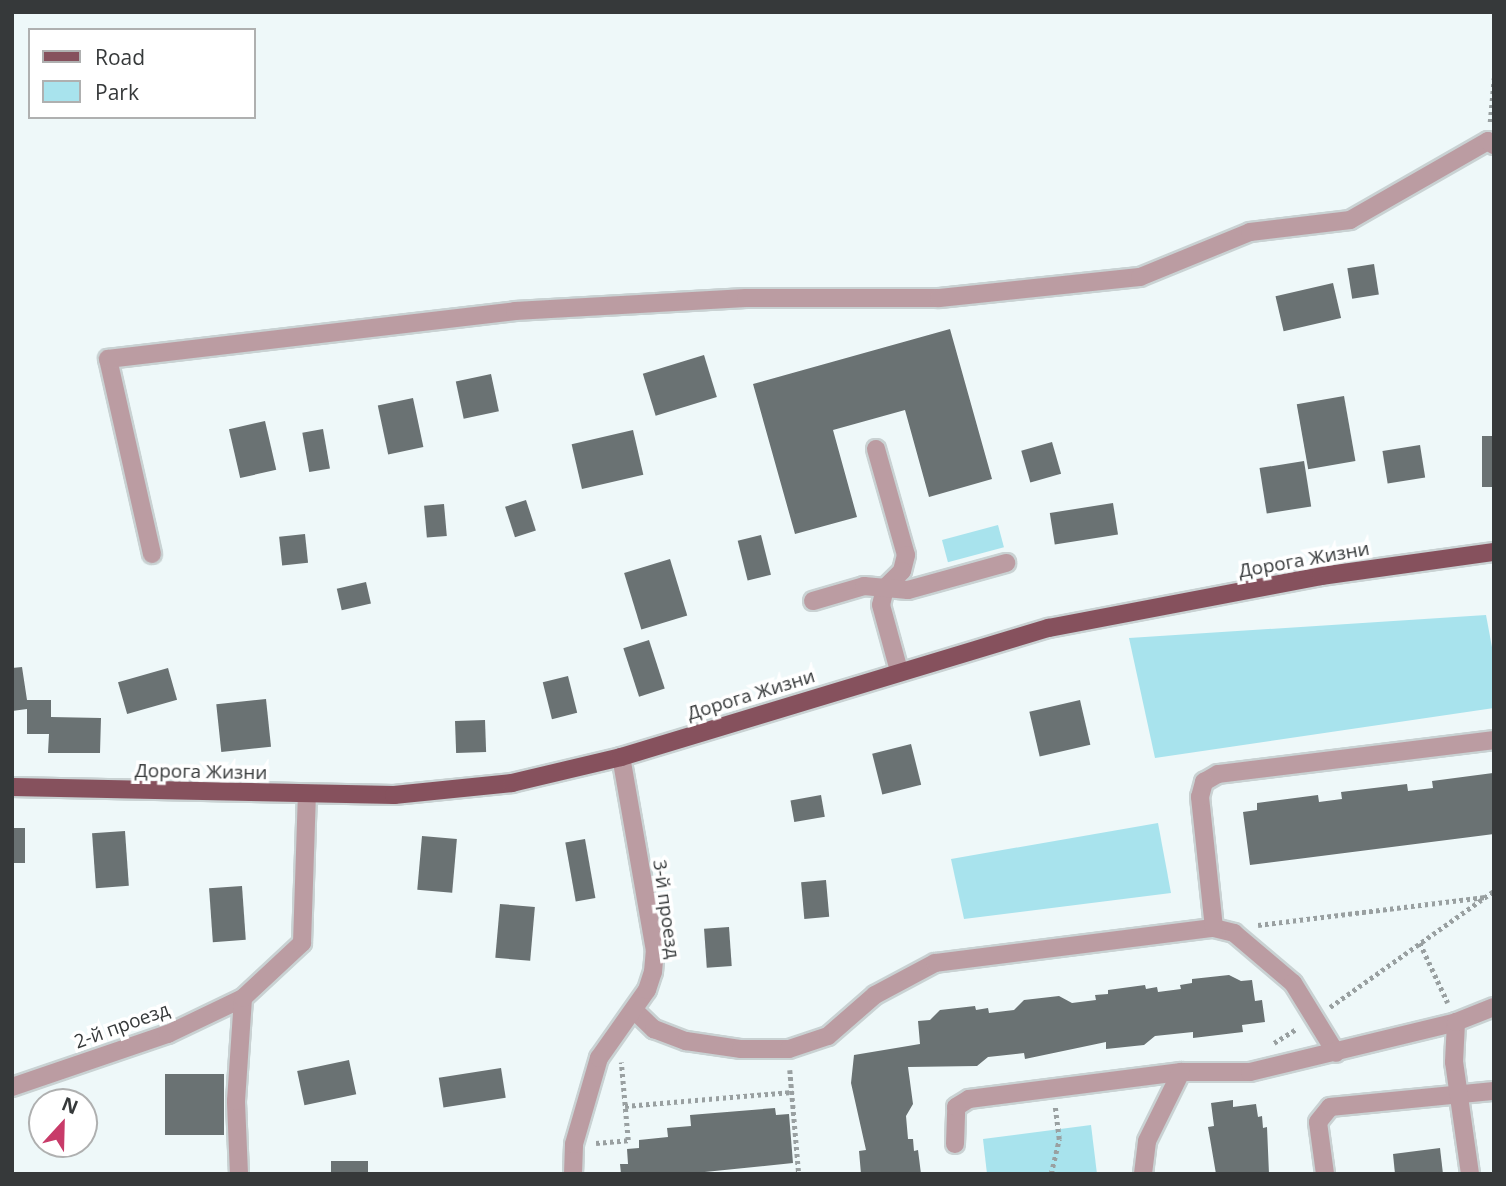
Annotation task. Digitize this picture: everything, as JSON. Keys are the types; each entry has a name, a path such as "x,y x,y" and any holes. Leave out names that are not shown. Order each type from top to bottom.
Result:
{"main road":[{"name":"Дорога Жизни","path":"12,787 394,795 512,783 621,757 899,671 1049,628 1321,576 1494,552"}],"street":[{"path":"152,554 108,359 514,311 746,298 939,298 1140,277 1250,232 1350,220 1491,143"},
{"path":"876,449 906,555 902,571 885,588 881,605 899,671"},
{"path":"813,601 864,586 908,590 1006,563"},
{"path":"1214,928 1200,797 1204,782 1218,774 1494,740"},
{"name":"3-й проезд","path":"573,1174 574,1144 599,1058 618,1025 634,1010 647,990 655,951 621,757"},
{"path":"239,1174 236,1101 243,998 302,943 307,794"},
{"path":"634,1010 654,1029 686,1041 741,1049 789,1049 828,1036 875,995 935,962 1214,928 1234,933 1293,984 1316,1016 1336,1054"},
{"name":"2-й проезд","path":"12,1087 168,1034 243,998"},
{"path":"955,1143 956,1107 969,1099 1181,1072 1250,1072 1336,1054 1456,1022 1494,1007"},
{"path":"1456,1022 1458,1091 1470,1174"},
{"path":"1143,1174 1147,1141 1181,1072"},
{"path":"1325,1174 1318,1122 1330,1107 1458,1091 1494,1091"}],"path":[{"path":"1491,143 1494,78"},
{"path":"1250,1072 1262,1051 1494,891"},
{"path":"1234,933 1250,926 1487,896"},
{"path":"1420,943 1456,1022"},
{"path":"574,1144 628,1140 618,1025"},
{"path":"789,1049 799,1174"},
{"path":"1051,1174 1059,1139 1053,1089"},
{"path":"625,1106 792,1093"}],"green space":[{"path":"998,525 1004,547 948,562 942,540"},
{"path":"1486,615 1494,658 1494,708 1155,758 1129,638"},
{"path":"1158,823 1171,893 964,919 951,859"},
{"path":"1091,1125 1097,1174 987,1174 983,1139"}],"building":[{"path":"1374,264 1379,295 1352,299 1347,268"},
{"path":"1333,283 1341,318 1284,331 1276,296"},
{"path":"950,329 992,479 929,497 905,410 833,430 857,517 795,534 753,384"},
{"path":"704,355 717,397 656,416 643,374"},
{"path":"491,374 499,411 464,419 456,381"},
{"path":"1344,396 1355,461 1308,469 1297,404"},
{"path":"413,398 423,447 388,454 378,405"},
{"path":"265,421 276,470 240,478 229,429"},
{"path":"323,429 330,468 309,472 302,433"},
{"path":"633,430 643,475 582,489 572,444"},
{"path":"1482,436 1494,436 1494,487 1482,487"},
{"path":"1052,442 1061,474 1030,483 1021,451"},
{"path":"1420,445 1425,478 1388,484 1382,451"},
{"path":"1304,461 1311,506 1267,513 1260,468"},
{"path":"526,500 536,530 515,537 505,507"},
{"path":"1113,503 1118,535 1055,545 1050,513"},
{"path":"444,504 447,536 427,538 424,506"},
{"path":"305,534 308,563 282,566 279,537"},
{"path":"761,535 771,575 748,581 738,541"},
{"path":"670,559 687,615 641,629 624,573"},
{"path":"366,582 371,603 342,610 337,589"},
{"path":"649,640 665,689 639,697 623,648"},
{"path":"22,667 27,700 51,700 51,717 101,718 100,753 48,753 49,734 27,734 27,709 12,711 12,668"},
{"path":"168,668 177,700 127,714 118,682"},
{"path":"568,676 577,713 552,719 543,682"},
{"path":"266,699 271,747 221,752 216,704"},
{"path":"1080,700 1090,745 1040,757 1029,712"},
{"path":"485,720 486,752 456,753 455,721"},
{"path":"911,744 921,785 882,794 872,754"},
{"path":"1493,773 1494,834 1250,865 1243,812 1257,810 1257,803 1318,795 1319,802 1342,799 1341,792 1407,784 1408,791 1433,788 1432,781"},
{"path":"821,795 825,817 794,822 790,800"},
{"path":"12,828 25,828 25,863 12,863"},
{"path":"125,831 129,886 96,888 92,833"},
{"path":"422,836 457,839 452,893 417,890"},
{"path":"585,839 595,898 576,902 565,842"},
{"path":"826,880 829,917 804,919 801,882"},
{"path":"242,886 246,940 213,942 209,888"},
{"path":"500,904 535,907 530,961 495,958"},
{"path":"729,927 732,966 707,968 704,929"},
{"path":"1229,975 1241,981 1252,980 1255,1001 1262,1000 1265,1022 1242,1025 1243,1032 1193,1038 1193,1032 1155,1036 1144,1045 1106,1049 1106,1042 1025,1059 1024,1053 988,1057 977,1066 908,1067 913,1104 906,1116 908,1139 913,1139 914,1151 918,1150 921,1174 861,1174 859,1151 866,1150 851,1083 854,1055 920,1044 918,1021 930,1020 940,1010 975,1006 976,1010 988,1008 989,1013 1014,1010 1024,1000 1059,996 1072,1003 1096,1000 1095,995 1108,994 1108,990 1145,985 1146,989 1157,987 1158,992 1181,989 1180,985 1192,983 1192,979"},
{"path":"349,1060 356,1094 304,1105 297,1071"},
{"path":"501,1068 506,1098 443,1107 439,1078"},
{"path":"165,1074 224,1074 224,1135 165,1135"},
{"path":"1233,1100 1233,1107 1256,1104 1258,1117 1262,1116 1263,1128 1267,1127 1269,1174 1216,1174 1208,1127 1214,1126 1211,1103"},
{"path":"775,1108 776,1115 789,1114 793,1163 685,1174 621,1174 620,1164 628,1164 627,1149 639,1148 639,1140 668,1137 667,1128 691,1126 690,1115"},
{"path":"1440,1148 1443,1174 1395,1174 1393,1154"},
{"path":"331,1161 368,1161 368,1174 331,1174"}]}
